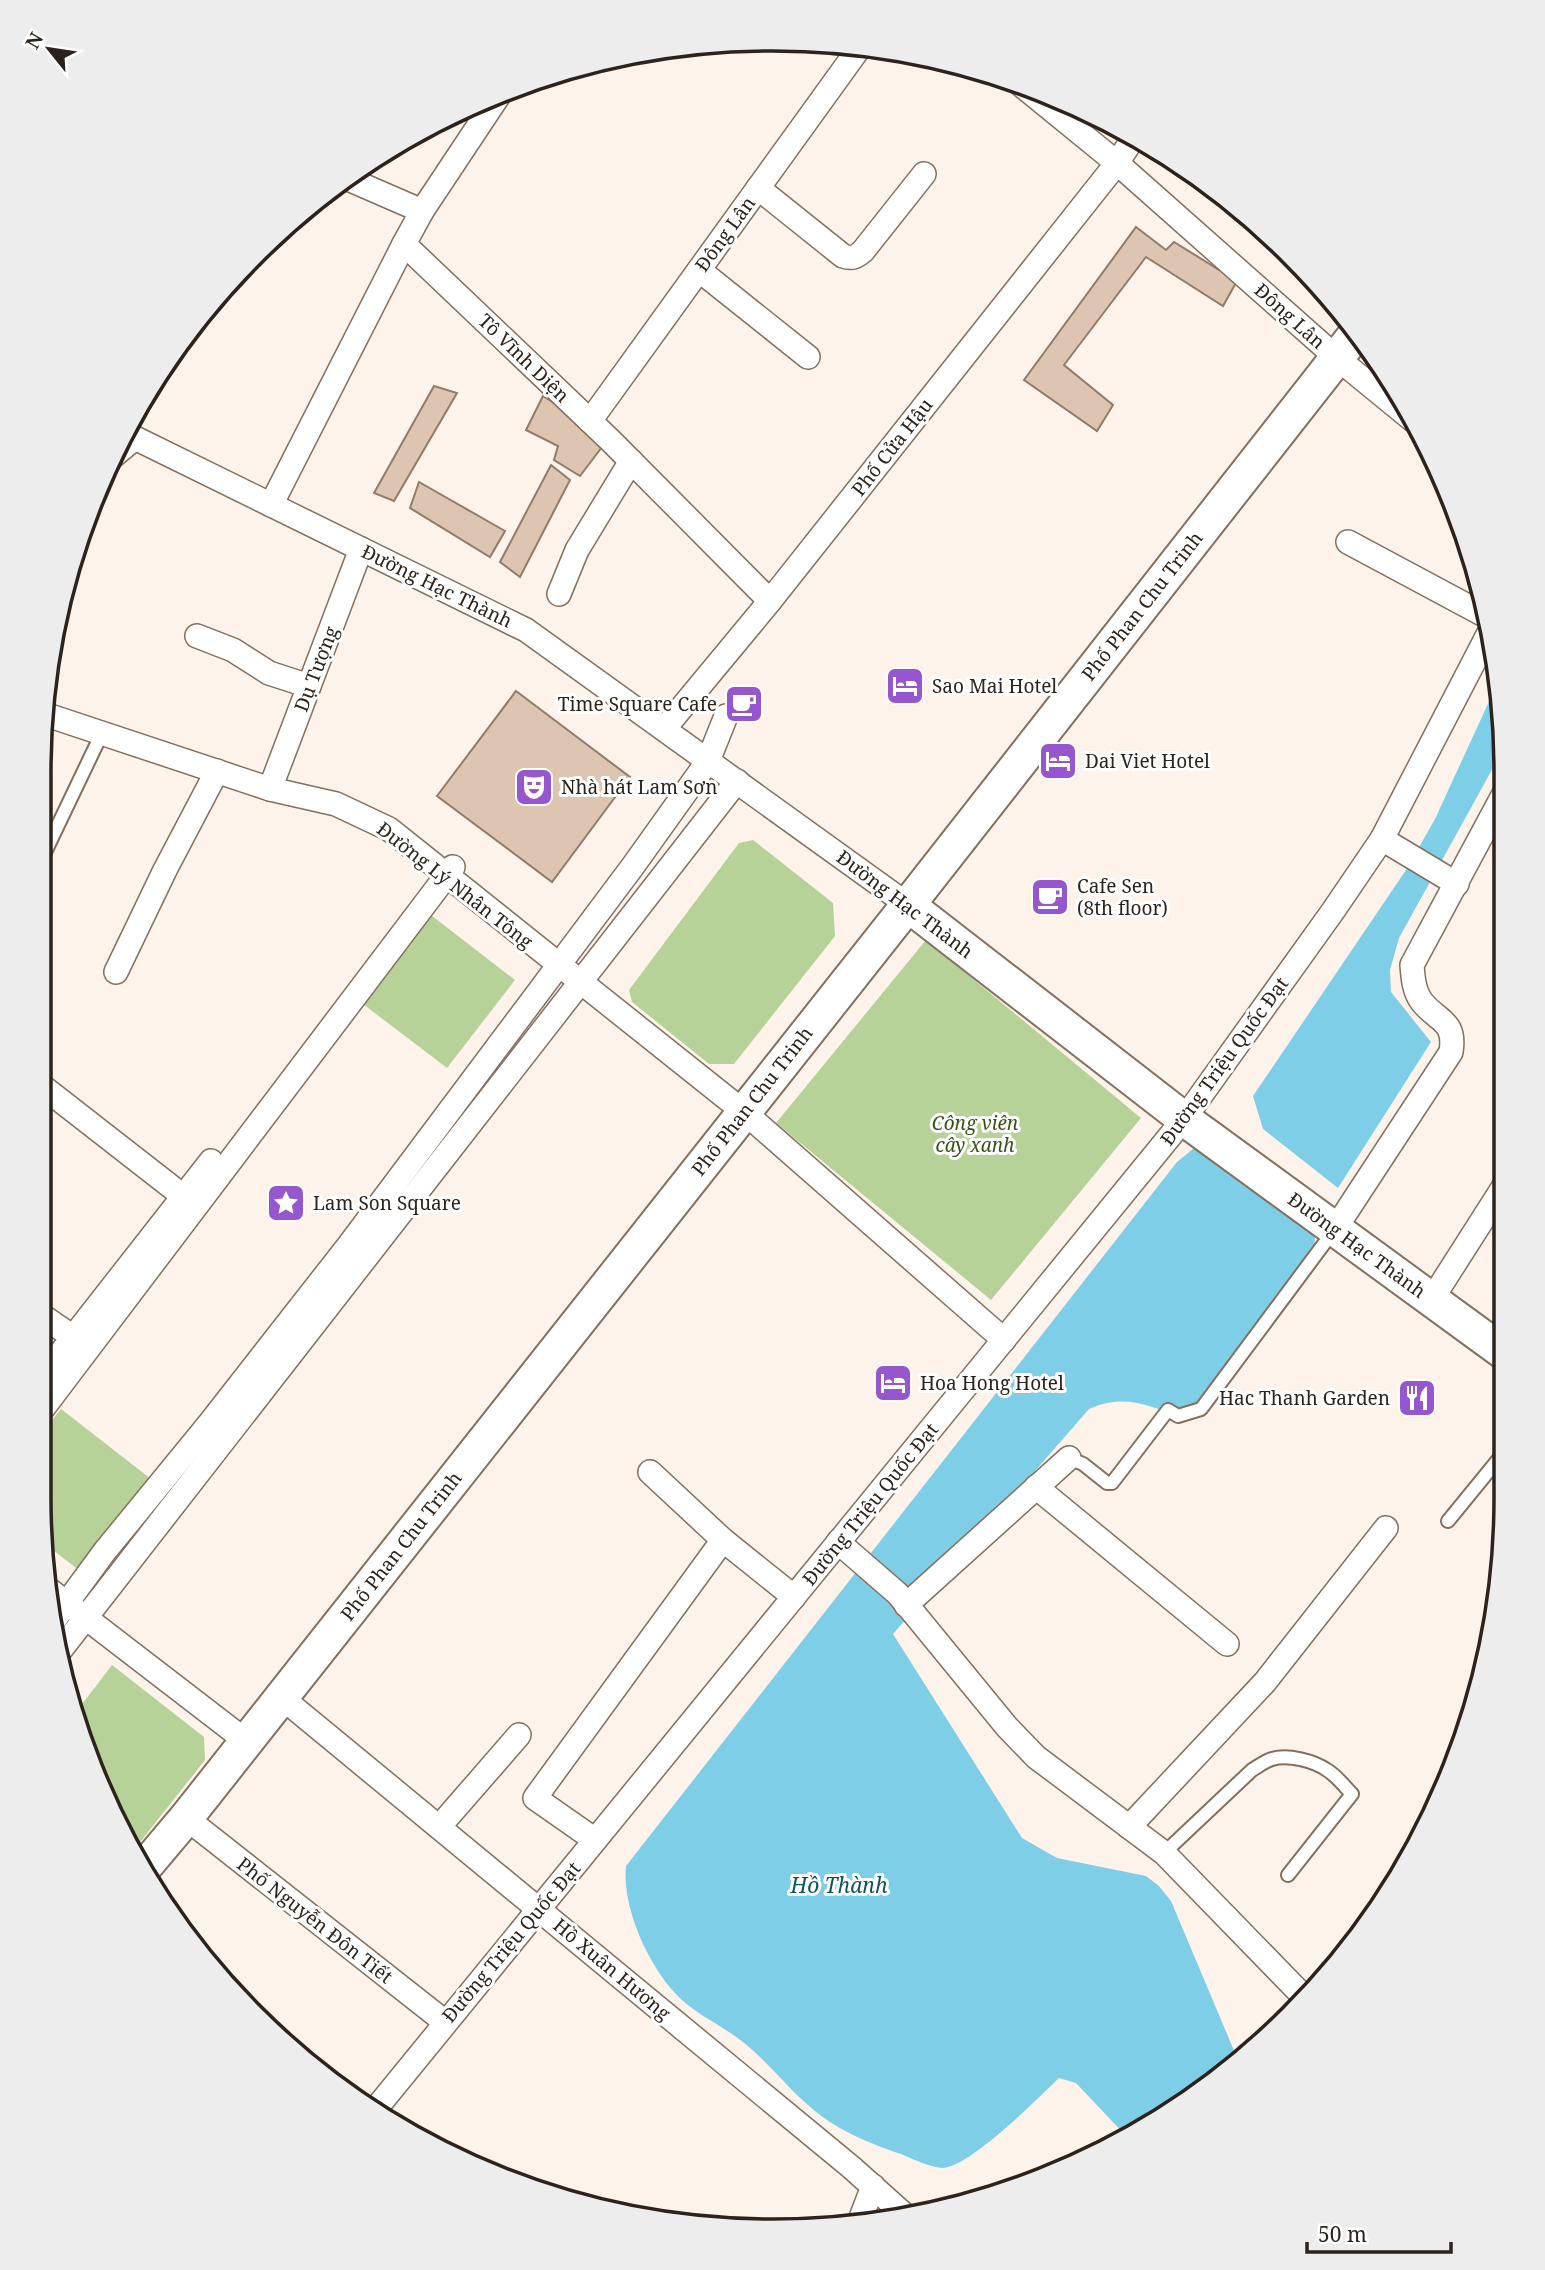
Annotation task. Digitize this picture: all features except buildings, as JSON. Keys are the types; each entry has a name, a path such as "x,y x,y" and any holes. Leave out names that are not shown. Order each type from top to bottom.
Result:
{"street":[{"name":"Đông Lân","path":"590,421 854,56"},
{"name":"Đông Lân","path":"1045,105 1117,163 1337,358 1393,404"},
{"path":"271,505 422,211 489,109"},
{"name":"Phố Cửa Hậu","path":"664,729 769,601 1129,145"},
{"path":"758,188 843,256 850,258 863,251 924,174"},
{"path":"357,183 422,211"},
{"name":"Tô Vĩnh Diện","path":"404,244 631,461 769,601"},
{"path":"699,270 808,357"},
{"name":"Phố Phan Chu Trinh","path":"149,1862 908,905 1350,341"},
{"name":"Đường Hạc Thành","path":"131,441 135,438 526,630 908,905 1184,1119 1494,1345"},
{"path":"559,594 577,550 631,461"},
{"path":"1348,542 1475,610"},
{"name":"Dụ Tượng","path":"270,789 361,549"},
{"path":"197,636 233,650 268,673 309,686"},
{"name":"Đường Triệu Quốc Đạt","path":"380,2103 794,1597 846,1549 1004,1340 1184,1119 1334,911 1391,844 1483,647"},
{"path":"59,1602 349,1245 633,866 708,761 726,716"},
{"name":"Đường Lý Nhân Tông","path":"53,717 270,789 336,804 389,829 447,871 558,965 744,1112 1004,1340"},
{"path":"116,972 217,771"},
{"path":"66,1643 737,782"},
{"path":"1335,1229 1451,1052 1453,1038 1446,1022 1422,1002 1413,985 1412,965 1494,814"},
{"path":"1391,844 1457,884"},
{"path":"51,1365 183,1196 447,871"},
{"path":"51,1398 447,871"},
{"path":"51,1093 183,1196"},
{"path":"1432,1300 1494,1202"},
{"path":"51,1322 73,1337"},
{"path":"902,1600 1069,1458"},
{"path":"650,1472 723,1540 794,1597"},
{"path":"1036,1487 1227,1644"},
{"path":"1129,1827 1265,1682 1386,1528"},
{"path":"595,1840 535,1798 723,1540"},
{"path":"846,1549 902,1600 1007,1727 1036,1757 1164,1853 1298,1991"},
{"path":"59,1605 86,1618 246,1741"},
{"name":"Hồ Xuân Hương","path":"281,1697 897,2208"},
{"path":"439,1827 519,1735"},
{"name":"Phố Nguyễn Đôn Tiết","path":"186,1818 445,2022"},
{"path":"863,2213 873,2186"}],"lane":[{"path":"51,840 102,733"},
{"path":"1069,1458 1083,1464 1107,1483 1112,1483 1168,1410 1178,1416 1200,1409 1335,1229"},
{"path":"1448,1521 1494,1466"},
{"path":"1164,1853 1252,1770 1275,1758 1291,1758 1328,1770 1353,1794 1288,1875"}],"green space":[{"path":"753,840 833,903 835,936 734,1064 709,1064 632,1002 629,990 739,843"},
{"path":"427,912 515,980 447,1068 359,1001"},
{"name":"Công viên cây xanh","path":"926,940 1141,1118 991,1300 776,1123"},
{"path":"61,1409 151,1479 80,1571 53,1550 51,1422"},
{"path":"112,1665 204,1737 205,1760 139,1843 106,1774 81,1705"}],"water":[{"path":"1490,699 1494,766 1399,938 1390,970 1391,992 1431,1042 1338,1188 1263,1129 1253,1096 1406,870 1435,819"},
{"name":"Hồ Thành","path":"1193,1149 1206,1151 1308,1228 1315,1238 1314,1254 1201,1404 1181,1416 1146,1405 1125,1402 1102,1404 1089,1409 893,1634 1022,1838 1057,1858 1146,1876 1159,1886 1171,1901 1234,2051 1173,2098 1120,2130 1076,2083 1059,2078 1002,2131 969,2157 942,2168 932,2166 864,2140 818,2114 743,2042 681,1999 664,1980 638,1933 628,1899 626,1866 1177,1162"}],"place":[{"name":"Sao Mai Hotel","path":"905,686"},
{"name":"Time Square Cafe","path":"744,704"},
{"name":"Dai Viet Hotel","path":"1058,761"},
{"name":"Nhà hát Lam Sơn","path":"534,787"},
{"name":"Cafe Sen (8th floor)","path":"1050,897"},
{"name":"Lam Son Square","path":"286,1203"},
{"name":"Hoa Hong Hotel","path":"893,1383"},
{"name":"Hac Thanh Garden","path":"1417,1398"}]}
